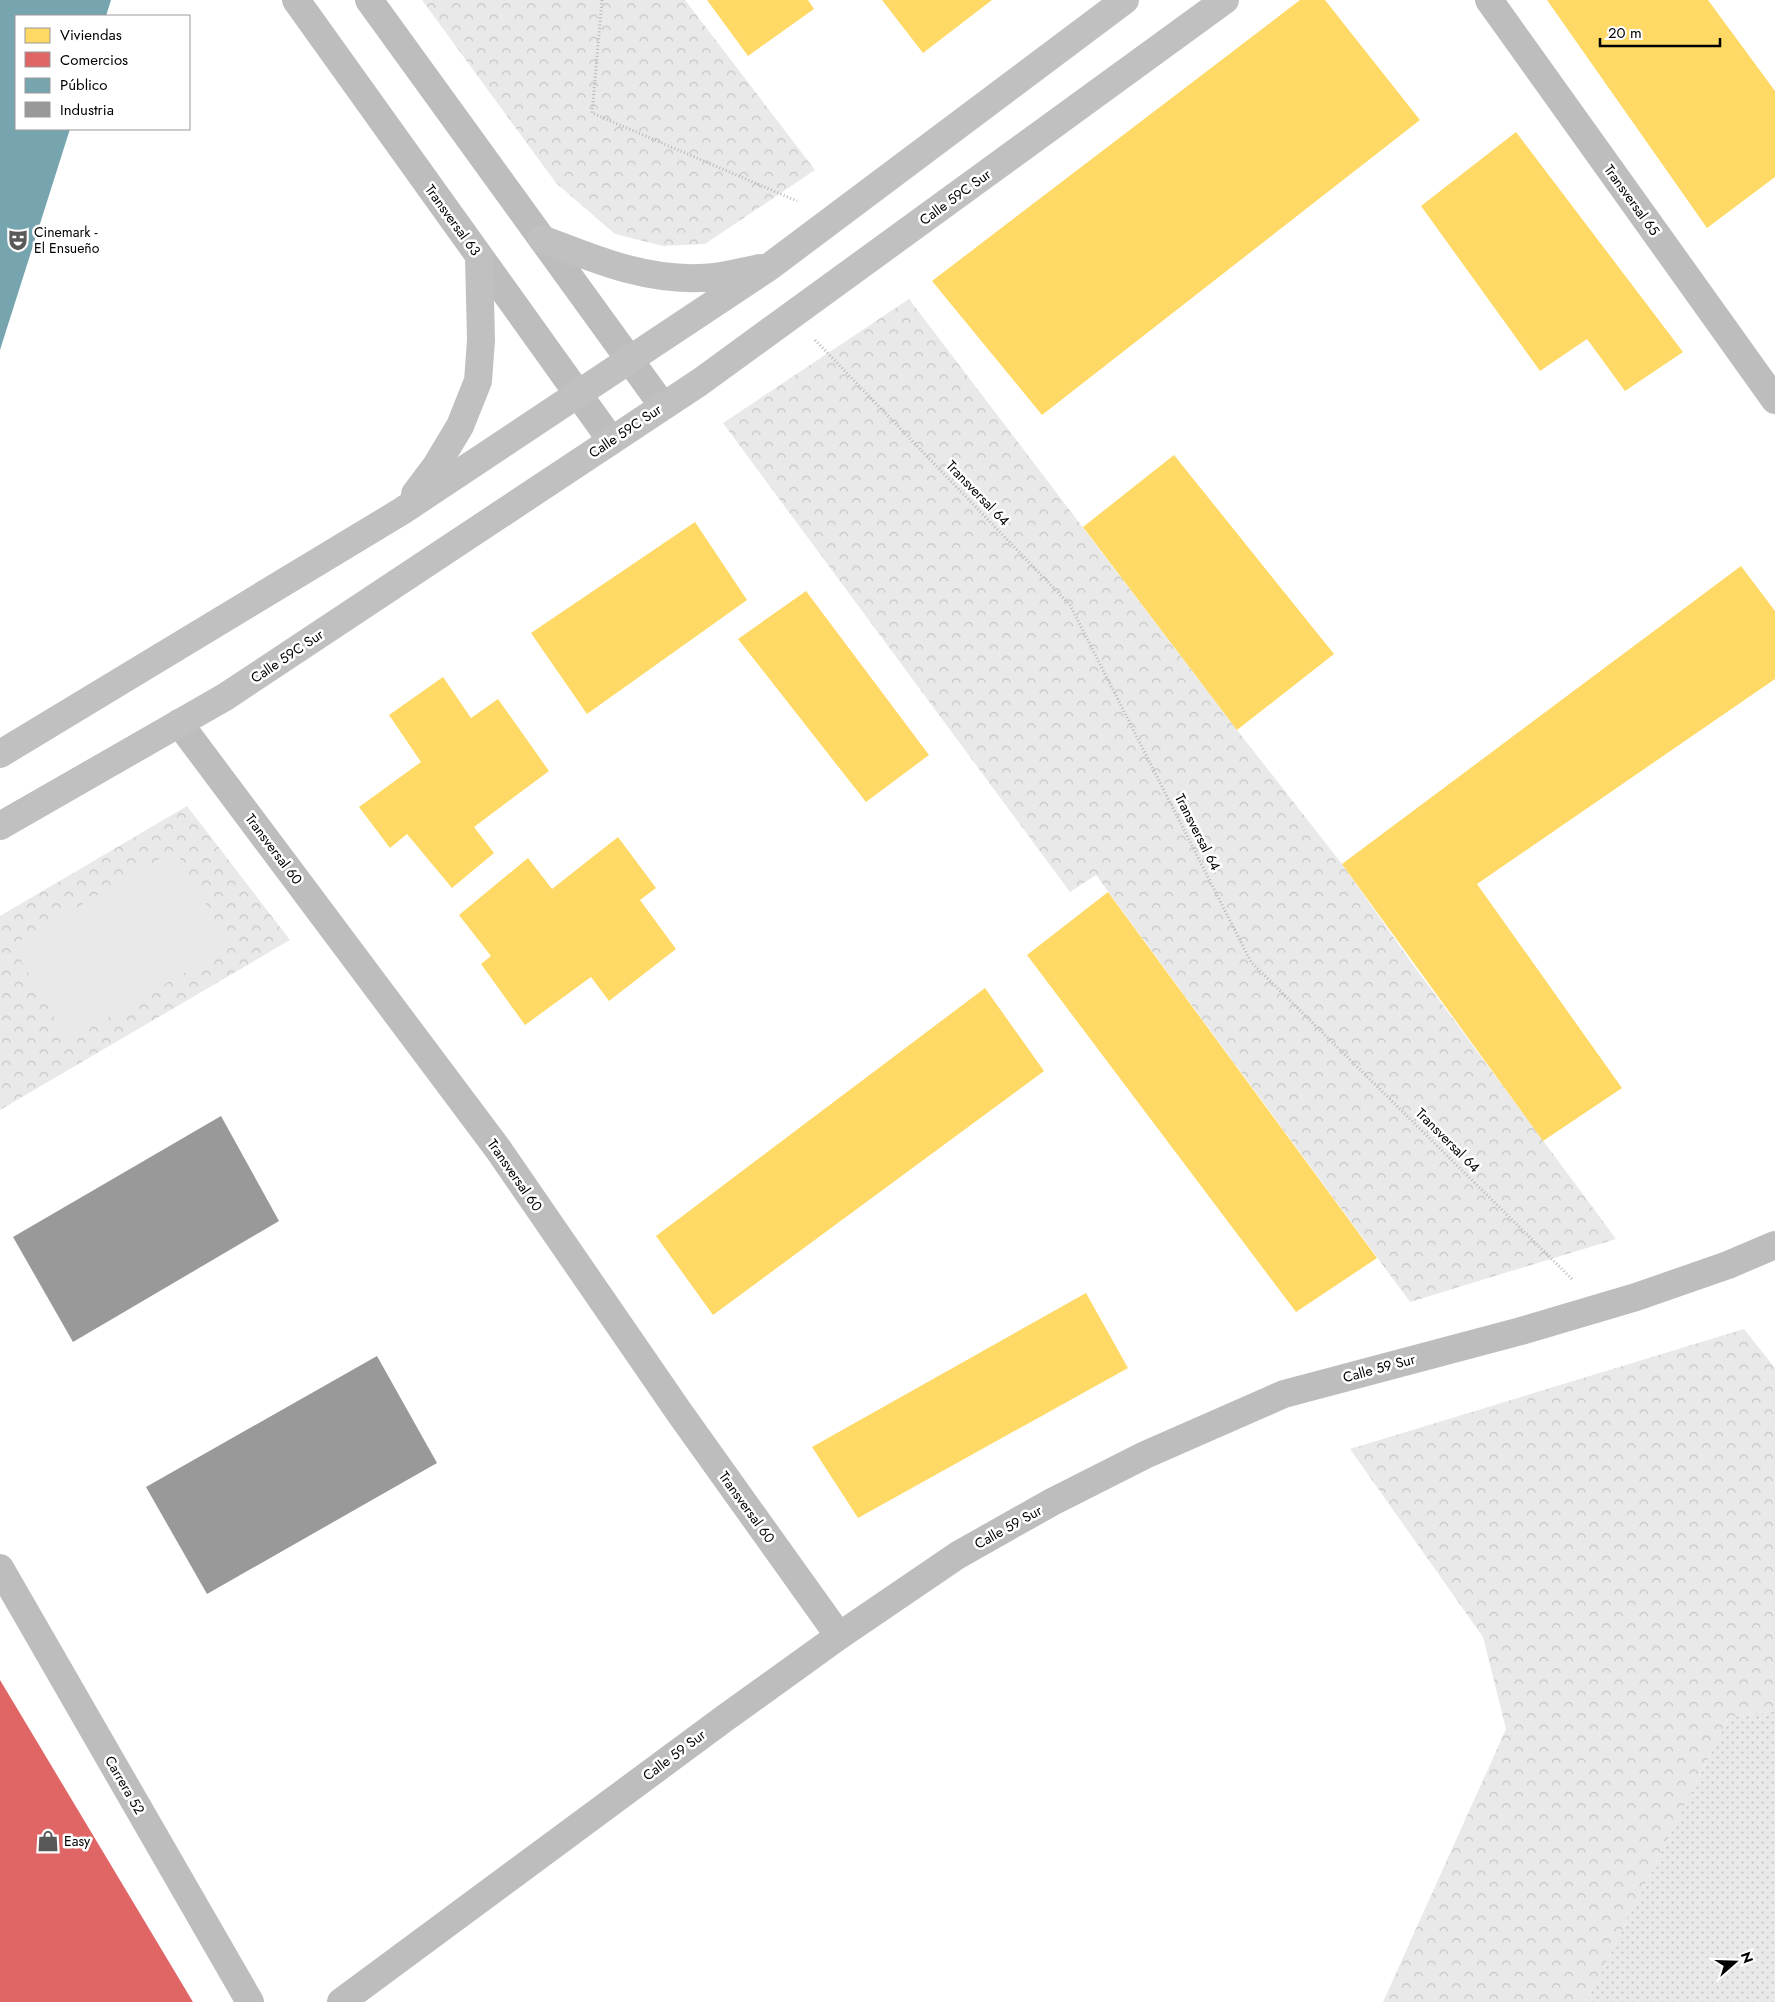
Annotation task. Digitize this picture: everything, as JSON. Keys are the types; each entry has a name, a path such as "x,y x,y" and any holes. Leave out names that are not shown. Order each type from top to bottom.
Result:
{"street":[{"name":"Transversal 63","path":"296,0 611,440"},
{"path":"369,0 663,406"},
{"path":"0,754 402,511 769,267 1125,0"},
{"name":"Calle 59C Sur","path":"0,826 224,698 752,346 1225,0"},
{"name":"Transversal 65","path":"1489,0 1775,400"},
{"path":"542,239 622,269 666,278 702,278 769,267"},
{"path":"402,511 436,466 460,426 478,381 481,340 480,257"},
{"name":"Transversal 60","path":"180,723 498,1149 679,1412 839,1636"},
{"name":"Calle 59 Sur","path":"341,2002 839,1636 958,1555 1052,1502 1144,1455 1284,1394 1521,1331 1636,1297 1728,1265 1775,1245"},
{"name":"Carrera 52","path":"0,1568 250,2002"}],"path":[{"path":"602,0 592,113 800,202"},
{"name":"Transversal 64","path":"813,338 1070,605 1251,962 1601,1307"}],"green space":[{"path":"422,0 685,0 815,170 705,244 663,246 615,234 556,183"},
{"path":"909,299 1237,730 1342,864 1411,962 1616,1239 1410,1302 1096,875 1070,892 723,423"},
{"path":"187,806 290,940 0,1110 0,916"},
{"path":"175,850 230,946 68,1041 12,945"},
{"path":"1744,1329 1775,1368 1775,1711 1729,1717 1586,2002 1383,2002 1506,1729 1483,1637 1350,1449"},
{"path":"1775,1711 1775,2002 1586,2002 1729,1717"}],"building: Viviendas":[{"path":"707,0 808,0 814,9 748,56"},
{"path":"882,0 992,0 923,53"},
{"path":"1300,0 1325,0 1420,120 1042,415 932,281"},
{"path":"1547,0 1708,0 1775,91 1775,177 1707,228"},
{"path":"1516,132 1683,352 1625,391 1587,339 1540,371 1421,206"},
{"path":"1174,455 1334,654 1237,730 1083,527"},
{"path":"695,522 747,600 587,714 531,633"},
{"path":"1741,566 1775,611 1775,679 1477,884 1622,1088 1543,1141 1342,864"},
{"path":"806,591 929,755 866,802 738,639"},
{"path":"443,677 471,718 498,699 549,771 474,827 494,853 452,888 407,834 390,848 359,807 421,762 389,715"},
{"path":"618,837 656,888 640,900 676,949 609,1001 591,977 525,1025 481,964 491,956 459,915 528,858 552,889"},
{"path":"1108,892 1377,1258 1296,1312 1027,955"},
{"path":"985,988 1044,1071 713,1315 656,1236"},
{"path":"1086,1293 1128,1368 858,1518 812,1447"}],"building: Comercios":[{"name":"Easy","path":"0,1680 193,2002 0,2002"}],"building: Público":[{"name":"Cinemark - El Ensueño","path":"0,0 111,0 106,15 15,15 15,130 70,130 0,350"}],"building: Industria":[{"path":"221,1116 279,1221 73,1342 13,1237"},
{"path":"377,1356 437,1463 207,1594 146,1487"}],"place":[{"name":"Cinemark - El Ensueño","path":"18,240"},
{"name":"Easy","path":"48,1841"}]}
